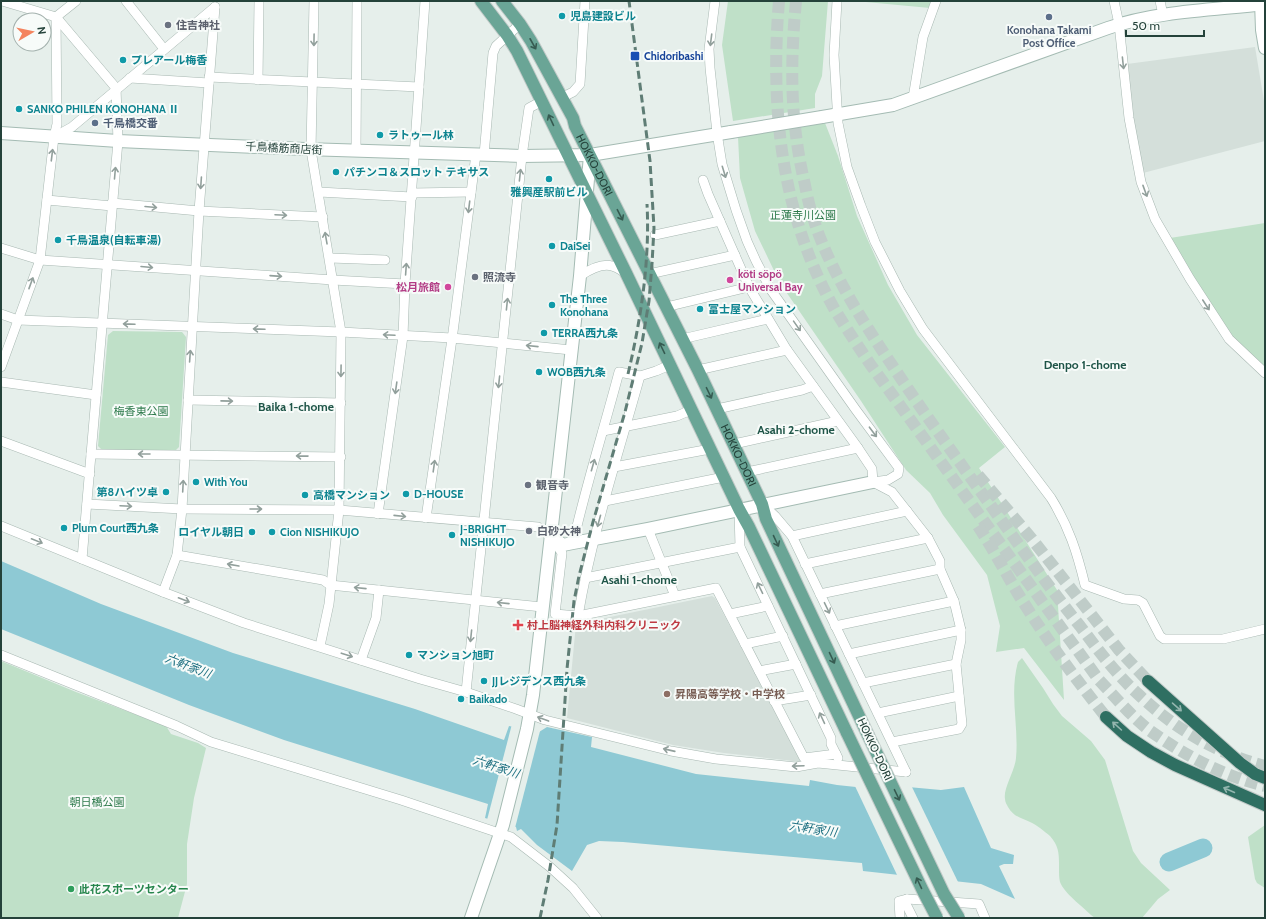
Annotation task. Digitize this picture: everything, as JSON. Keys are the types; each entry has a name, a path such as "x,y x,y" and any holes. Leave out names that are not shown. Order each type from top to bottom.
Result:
{"highway":[{"path":"1148,681 1240,763 1255,774 1265,778"},
{"path":"1106,717 1128,736 1151,752 1175,765 1265,805"}],"main road":[{"name":"HOKKO-DORI","path":"481,1 507,35 517,51 542,101 749,527 919,884 937,918"},
{"name":"HOKKO-DORI","path":"502,1 532,41 573,118 734,444 762,504 766,520 868,735 944,894 959,918"}],"street":[{"path":"2,1 56,17 116,88 118,141 82,559"},
{"path":"56,17 76,1"},
{"path":"126,1 164,49"},
{"path":"258,80 259,1"},
{"path":"314,1 311,150 341,332 341,457 339,510 328,604 320,646"},
{"path":"356,151 358,1"},
{"path":"378,514 403,336 405,284 425,1"},
{"path":"561,98 573,92 580,84 585,1"},
{"path":"87,504 182,509 339,510 483,522 538,527 563,545 888,480 898,474 899,468 786,311 765,279 747,241 722,164 717,133 712,89 710,49 715,1"},
{"path":"837,1 834,55 838,123 847,167 860,206 875,242 900,291 923,329 1051,498 1062,515 1072,538 1085,585 1124,598 1138,600 1144,604 1160,636 1164,639 1223,639 1265,629"},
{"path":"913,98 924,37 936,1"},
{"path":"1114,1 1119,24 1129,118 1141,182 1155,219 1190,279 1229,339 1265,374"},
{"path":"1160,1 1163,15"},
{"path":"1263,5 1262,30 1265,48"},
{"name":"千鳥橋筋商店街","path":"1,133 118,141 311,150 522,156 590,155 893,105 1119,24 1163,15 1263,5"},
{"path":"54,137 72,126 215,7 195,271 182,509 177,555 163,592"},
{"path":"1,367 40,260 54,137 57,124 56,17"},
{"path":"426,518 471,192 480,155 493,53 496,46 520,24"},
{"path":"130,78 258,80 419,87"},
{"path":"466,692 522,156 529,108 542,101"},
{"path":"471,918 501,829 527,729 533,695 580,276 590,155"},
{"path":"703,180 735,255 750,287 768,319 787,350 872,469 873,482"},
{"path":"319,192 412,195 471,192"},
{"path":"47,200 199,211 323,217"},
{"path":"656,235 720,221"},
{"path":"1,248 40,260 405,284"},
{"path":"649,274 735,255"},
{"path":"330,258 385,260"},
{"path":"580,276 592,269 603,266 613,266 626,273"},
{"path":"666,307 750,287"},
{"path":"1,314 18,320 341,332 452,338 571,350"},
{"path":"682,339 768,319"},
{"path":"698,370 787,350"},
{"path":"573,543 583,499 619,372 640,376 670,365"},
{"path":"578,616 594,540 640,376"},
{"path":"1,382 96,395"},
{"path":"717,409 802,390 813,386"},
{"path":"188,400 341,403"},
{"path":"603,431 677,416 691,410"},
{"path":"734,444 838,421"},
{"path":"1,441 90,474"},
{"path":"747,472 858,448"},
{"path":"614,467 710,449"},
{"path":"91,454 341,457"},
{"path":"605,501 724,477"},
{"path":"873,482 892,492 928,538 940,561 940,569 954,601 961,630 961,640 956,664 962,724 959,729 892,742"},
{"path":"1,526 163,592 244,623 420,679 466,692 545,720 671,751 716,759 796,767 818,763 906,772 792,536 775,516 762,504"},
{"path":"739,509 740,547 831,738 831,744 839,765"},
{"path":"792,536 907,511"},
{"path":"648,529 676,596"},
{"path":"550,535 562,553 555,614 578,616 716,588 804,758 836,754"},
{"path":"806,564 928,538"},
{"path":"585,578 740,547"},
{"path":"177,555 323,580 330,585 542,607"},
{"path":"820,594 940,569"},
{"path":"361,660 376,618 379,590"},
{"path":"836,626 954,601"},
{"path":"730,614 768,606"},
{"path":"849,654 961,630"},
{"path":"745,644 783,636"},
{"path":"1,656 177,726 211,742 393,798 501,829 550,867 573,888 597,918"},
{"path":"759,671 796,664"},
{"path":"863,683 956,664"},
{"path":"774,701 811,695"},
{"path":"878,713 959,696"},
{"path":"900,918 899,901 907,899 979,904 985,918"},
{"path":"907,899 905,902 913,918"}],"shaded area":[{"path":"1255,47 1265,107 1265,141 1143,173 1133,130 1127,64"},
{"name":"昇陽高等学校・中学校","path":"712,596 715,598 802,762 724,753 673,745 567,718 576,624"}],"green space":[{"path":"728,1 828,1 822,76 815,94 815,108 733,121 722,45"},
{"path":"855,1 932,1 930,8"},
{"name":"正蓮寺川公園","path":"825,123 838,156 857,216 888,285 917,335 1005,447 979,468 1057,590 1064,700 1024,648 996,652 1000,626 987,575 943,515 930,493 906,470 861,401 780,283 755,231 740,178 738,137"},
{"path":"1265,223 1265,368 1229,334 1170,238"},
{"name":"梅香東公園","path":"113,331 182,332 186,337 179,447 174,452 102,450 98,446 108,335"},
{"path":"1022,658 1062,716 1091,741 1105,760 1133,851 1141,863 1170,890 1158,899 1142,918 1095,918 1091,915 1069,895 1062,886 1059,878 1058,852 1056,844 1050,836 1033,823 1015,815 1006,803 1005,795 1014,768 1017,746 1014,698 1015,674 1018,662"},
{"name":"朝日橋公園","path":"1,661 76,692 166,726 171,734 198,743 206,748 194,798 187,844 187,884 178,918 1,918"},
{"path":"1265,825 1265,888 1257,883 1255,879 1248,837"}],"water":[{"name":"六軒家川","path":"1,561 101,604 233,653 415,709 504,740 509,726 539,732 547,727 592,737 591,747 696,774 809,786 810,780 856,787 908,787 941,790 964,787 991,848 1014,855 1013,864 1004,864 999,866 1015,899 981,884 863,871 862,863 623,842 599,841 587,845 572,871 537,845 521,829 517,831 516,827 485,818 488,804 284,740 189,705 1,629"}],"pier":[{"path":"512,724 540,731 515,828 487,820"},
{"path":"854,784 911,785 959,884 898,877"}],"waterway":[{"path":"1169,862 1203,848"}],"tunnel":[{"path":"779,1 776,81 783,160 791,199 802,237 817,274 839,317 870,364 1099,680 1135,718 1149,730 1176,748 1204,764 1234,777 1265,786"},
{"path":"796,1 792,71 794,116 796,138 806,191 819,235 835,271 864,322 919,405 1056,596 1122,678 1152,707 1182,729 1213,747 1247,761 1265,766"},
{"path":"978,475 1032,539 1119,650 1148,681"},
{"path":"978,526 1017,592 1038,624 1106,717"}],"railway":[{"path":"540,918 557,825 567,669 574,601 593,522 625,412 642,343 649,301 654,228 650,161 629,1"},
{"path":"628,374 644,289 648,225 647,204"}],"place":[{"name":"児島建設ビル","path":"562,16"},
{"name":"Konohana Takami Post Office","path":"1049,17"},
{"name":"住吉神社","path":"168,25"},
{"name":"Chidoribashi","path":"635,56"},
{"name":"プレアール梅香","path":"123,60"},
{"name":"SANKO PHILEN KONOHANA Ⅱ","path":"19,109"},
{"name":"千鳥橋交番","path":"95,123"},
{"name":"ラトゥール林","path":"380,135"},
{"name":"パチンコ＆スロット テキサス","path":"336,172"},
{"name":"雅興産駅前ビル","path":"549,179"},
{"name":"千鳥温泉(自転車湯)","path":"58,240"},
{"name":"DaiSei","path":"552,246"},
{"name":"照流寺","path":"475,277"},
{"name":"köti söpö Universal Bay","path":"730,280"},
{"name":"松月旅館","path":"448,287"},
{"name":"The Three Konohana","path":"552,305"},
{"name":"富士屋マンション","path":"700,309"},
{"name":"TERRA西九条","path":"544,333"},
{"name":"WOB西九条","path":"539,372"},
{"name":"With You","path":"196,482"},
{"name":"観音寺","path":"528,485"},
{"name":"第8ハイツ卓","path":"166,492"},
{"name":"D-HOUSE","path":"406,494"},
{"name":"高橋マンション","path":"305,495"},
{"name":"Plum Court西九条","path":"64,528"},
{"name":"白砂大神","path":"529,531"},
{"name":"ロイヤル朝日","path":"252,532"},
{"name":"Cion NISHIKUJO","path":"272,532"},
{"name":"J-BRIGHT NISHIKUJO","path":"452,535"},
{"name":"村上脳神経外科内科クリニック","path":"518,625"},
{"name":"マンション旭町","path":"409,655"},
{"name":"JJレジデンス西九条","path":"484,681"},
{"name":"昇陽高等学校・中学校","path":"667,694"},
{"name":"Baikado","path":"461,699"},
{"name":"此花スポーツセンター","path":"71,889"}],"district":[{"name":"Denpo 1-chome","path":"1085,365"},
{"name":"Baika 1-chome","path":"296,407"},
{"name":"Asahi 2-chome","path":"796,430"},
{"name":"Asahi 1-chome","path":"639,580"}]}
